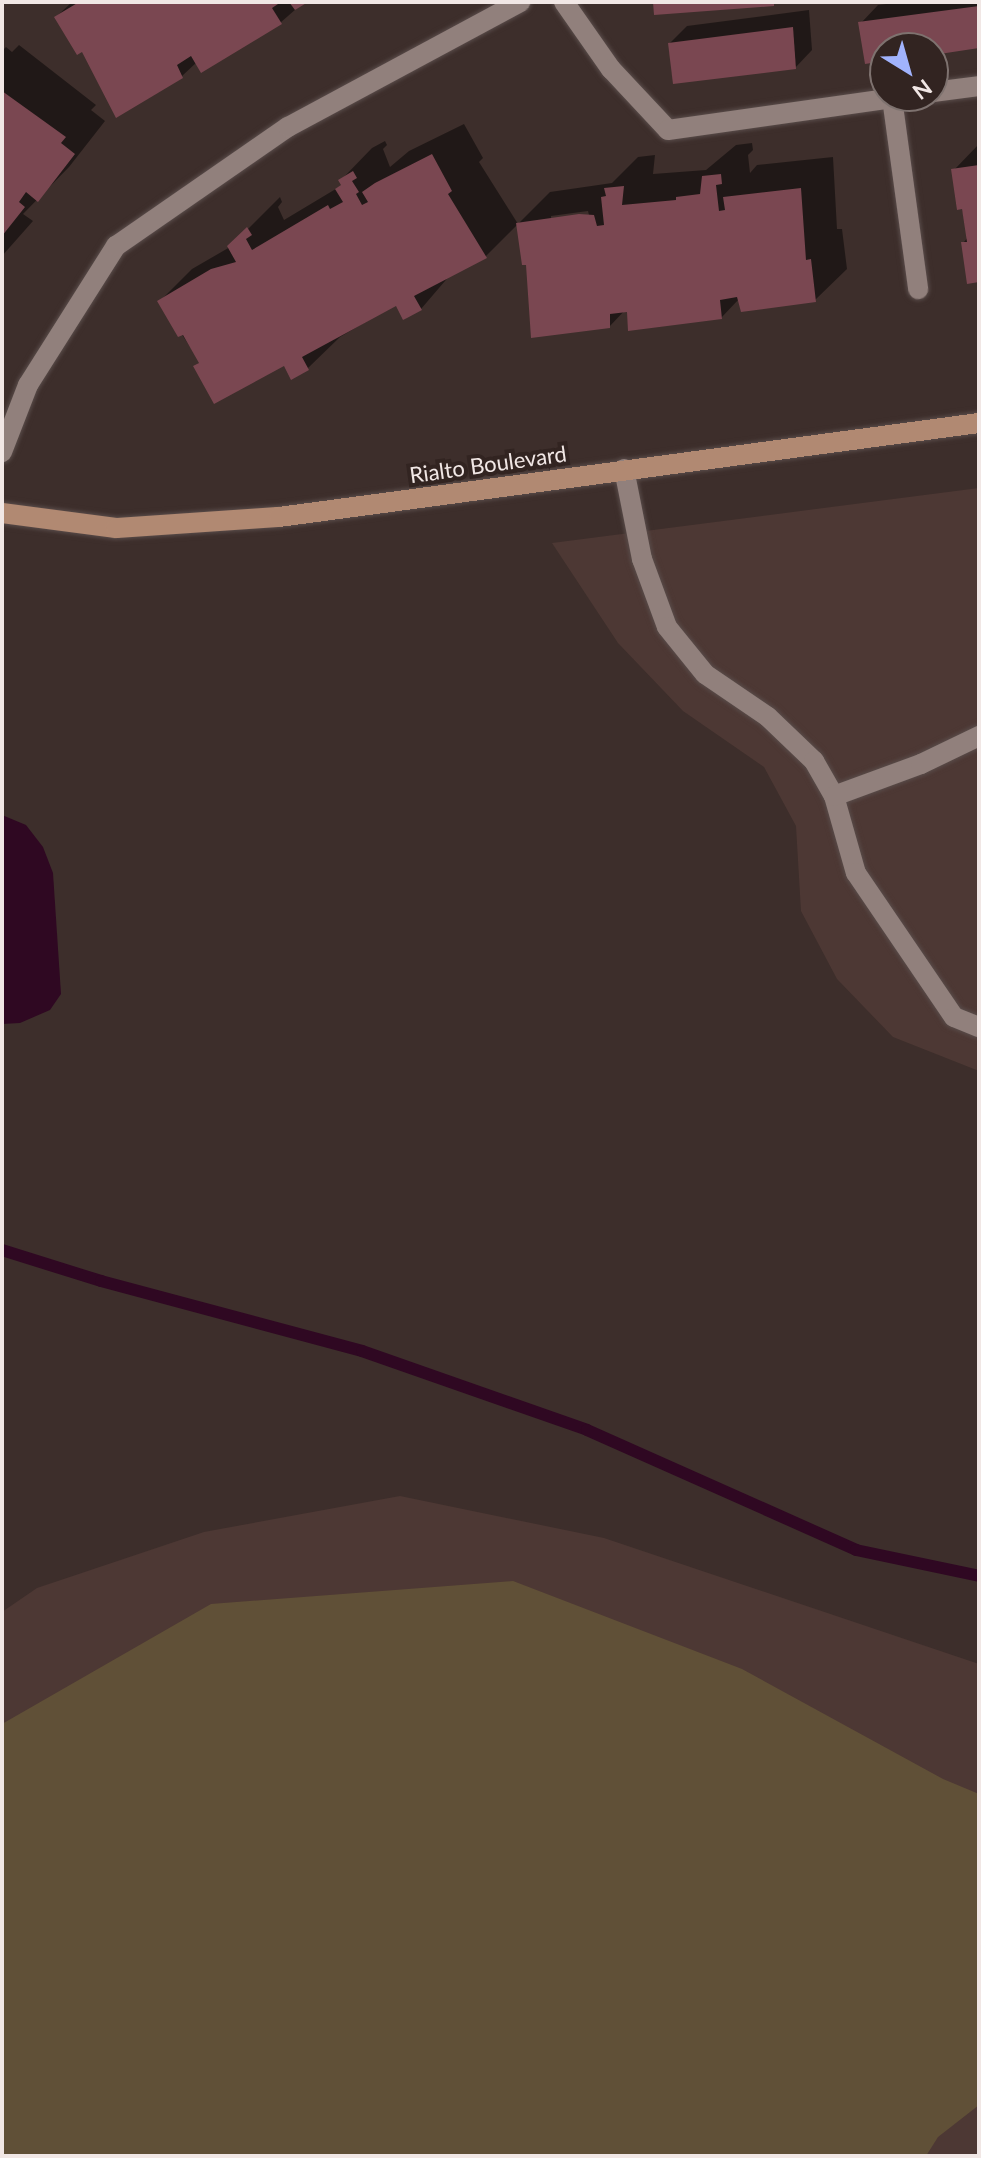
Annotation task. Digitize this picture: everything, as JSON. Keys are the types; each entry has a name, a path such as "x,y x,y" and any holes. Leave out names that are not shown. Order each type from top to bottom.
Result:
{"street":[{"name":"Rialto Boulevard","path":"2,513 116,528 279,517 979,423"}],"lane":[{"path":"2,452 28,385 116,246 288,127 489,9 520,2"},
{"path":"564,2 611,69 668,130 869,101"},
{"path":"949,90 979,86"},
{"path":"900,112 918,289"},
{"path":"624,469 642,559 667,627 705,674 793,739 814,761 834,796 856,873 954,1017 979,1027"},
{"path":"834,796 921,764 979,736"}],"shaded area":[{"path":"979,488 979,1071 893,1037 837,979 801,911 796,826 764,767 683,711 618,643 552,543"},
{"path":"2,815 26,825 43,847 53,873 61,994 50,1010 20,1023 2,1024"},
{"path":"400,1496 604,1538 979,1664 979,2156 2,2156 2,1612 37,1588 204,1532"},
{"path":"513,1581 742,1669 943,1779 979,1794 979,2105 938,2137 926,2156 2,2156 2,1724 211,1604"}],"building":[{"path":"79,2 281,2 272,8 282,24 201,73 191,56 177,65 183,78 116,118 82,52 77,55 54,17"},
{"path":"289,2 308,2 295,10"},
{"path":"653,2 774,2 774,6 654,15"},
{"path":"979,6 979,48 949,53 949,32 869,32 869,63 865,64 858,22"},
{"path":"793,27 796,69 673,84 668,43"},
{"path":"2,91 66,137 61,143 75,154 38,202 26,192 19,202 25,207 2,236"},
{"path":"432,154 452,191 448,194 487,258 414,296 422,310 403,320 396,306 302,357 309,370 291,380 284,366 214,404 193,366 199,363 183,335 178,337 157,301 211,269 236,262 227,246 247,227 252,235 246,239 252,250 328,205 330,209 343,202 335,189 341,185 338,180 353,171 357,178 352,181 362,205 368,202 362,192"},
{"path":"979,165 979,282 967,284 961,242 967,242 962,209 957,210 951,169"},
{"path":"721,174 722,184 716,185 719,211 725,210 723,197 801,188 806,260 811,259 816,302 741,312 737,297 720,300 722,319 628,331 627,312 610,314 610,328 531,338 526,265 522,265 516,223 579,214 594,215 597,226 604,225 601,197 606,196 604,188 624,186 622,205 676,200 676,197 700,194 702,176"}],"waterway":[{"path":"2,1250 101,1281 362,1351 587,1430 856,1550 979,1576"}]}
